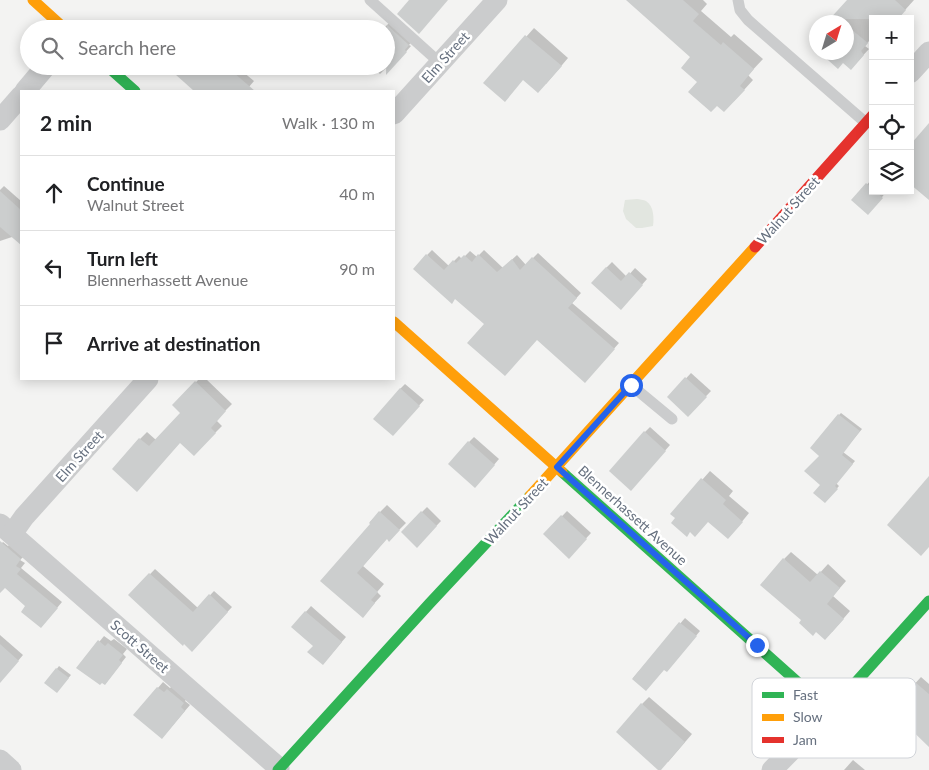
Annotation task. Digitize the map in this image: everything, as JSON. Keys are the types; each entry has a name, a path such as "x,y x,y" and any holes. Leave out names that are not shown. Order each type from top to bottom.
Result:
{"street":[{"path":"33,0 55,20"},
{"name":"Elm Street","path":"395,113 497,0"},
{"path":"914,69 929,52"},
{"path":"26,90 38,75"},
{"path":"117,75 134,90"},
{"path":"0,120 20,97"},
{"name":"Walnut Street","path":"278,769 557,467 869,119"},
{"name":"Blennerhassett Avenue","path":"395,323 793,678"},
{"name":"Elm Street","path":"6,529 24,517 147,380"},
{"name":"Scott Street","path":"6,529 278,769"},
{"path":"860,678 929,601"},
{"path":"772,770 784,758"},
{"path":"0,760 12,770"}],"lane":[{"path":"370,0 392,20"},
{"path":"738,0 740,10 748,20 869,119"},
{"path":"395,22 440,63"},
{"path":"631,385 672,419"}],"shaded area":[{"path":"637,199 646,201 651,206 653,226 636,228 626,219 623,211 625,200"}],"building":[{"path":"409,0 448,0 419,34 397,14"},
{"path":"626,0 683,0 699,14 693,21 721,45 723,42 754,69 740,86 745,90 724,112 717,106 711,112 688,92 697,82 681,68 690,57"},
{"path":"847,0 895,0 906,10 902,15 869,15 869,19 854,19 854,15 833,15"},
{"path":"395,32 409,45 405,50 407,52 395,65"},
{"path":"854,32 868,43 861,51 864,55 851,70 843,63 838,69 828,60 854,60"},
{"path":"525,35 562,66 538,93 523,80 505,102 483,83"},
{"path":"176,75 236,75 254,90 193,90"},
{"path":"929,123 929,200 914,187 914,140"},
{"path":"866,183 869,186 869,195 880,195 883,198 868,215 851,200"},
{"path":"0,191 20,209 20,244 0,227"},
{"path":"426,254 444,270 453,260 456,263 464,255 472,262 478,254 497,272 512,259 520,270 532,257 577,298 568,308 615,349 585,383 537,340 505,376 467,343 484,324 455,299 452,304 413,269"},
{"path":"606,267 621,281 629,272 643,285 621,310 591,283"},
{"path":"685,377 707,397 688,417 667,397"},
{"path":"195,381 226,411 211,428 216,433 194,456 180,443 137,492 112,469 139,438 149,446 180,413 172,405"},
{"path":"400,388 420,406 393,436 373,419"},
{"path":"838,414 860,431 842,455 853,464 835,486 838,489 825,503 813,493 820,485 804,471 819,456 810,448"},
{"path":"644,431 666,451 631,491 609,471"},
{"path":"468,441 495,465 475,488 448,464"},
{"path":"929,476 929,547 921,556 887,525"},
{"path":"701,478 726,500 723,504 743,522 728,539 708,522 695,537 690,532 687,537 671,523 675,518 670,514"},
{"path":"379,511 400,530 389,542 387,539 357,573 378,592 371,600 375,603 363,618 320,581"},
{"path":"421,511 437,526 417,548 401,532"},
{"path":"561,515 587,539 569,559 543,534"},
{"path":"0,541 21,559 16,566 21,569 17,574 58,608 41,628 21,612 25,606 5,588 0,593"},
{"path":"783,558 810,582 820,571 840,588 827,604 844,619 825,640 816,632 813,636 799,623 801,620 760,585"},
{"path":"149,573 193,612 209,594 228,612 192,652 184,644 183,646 128,595"},
{"path":"305,611 342,642 323,665 307,652 313,646 291,627"},
{"path":"679,622 697,636 667,672 664,670 646,691 632,679"},
{"path":"98,640 105,646 108,643 123,655 119,660 122,663 105,685 102,683 100,685 76,668"},
{"path":"0,644 19,661 0,683"},
{"path":"56,668 69,678 57,693 44,683"},
{"path":"916,683 929,694 929,747 916,734"},
{"path":"157,687 164,692 167,689 184,703 181,707 185,711 162,739 133,715"},
{"path":"641,703 685,742 661,770 658,770 616,732"}],"traffic: fast":[{"path":"117,75 134,90"},
{"path":"562,472 793,678"},
{"path":"278,770 530,496"},
{"path":"860,678 929,601"}],"traffic: slow":[{"path":"33,0 55,20"},
{"path":"530,496 755,247"},
{"path":"395,323 562,472"}],"traffic: jam":[{"path":"755,247 869,119"}],"route":[{"path":"631,385 557,467 757,645"}]}
